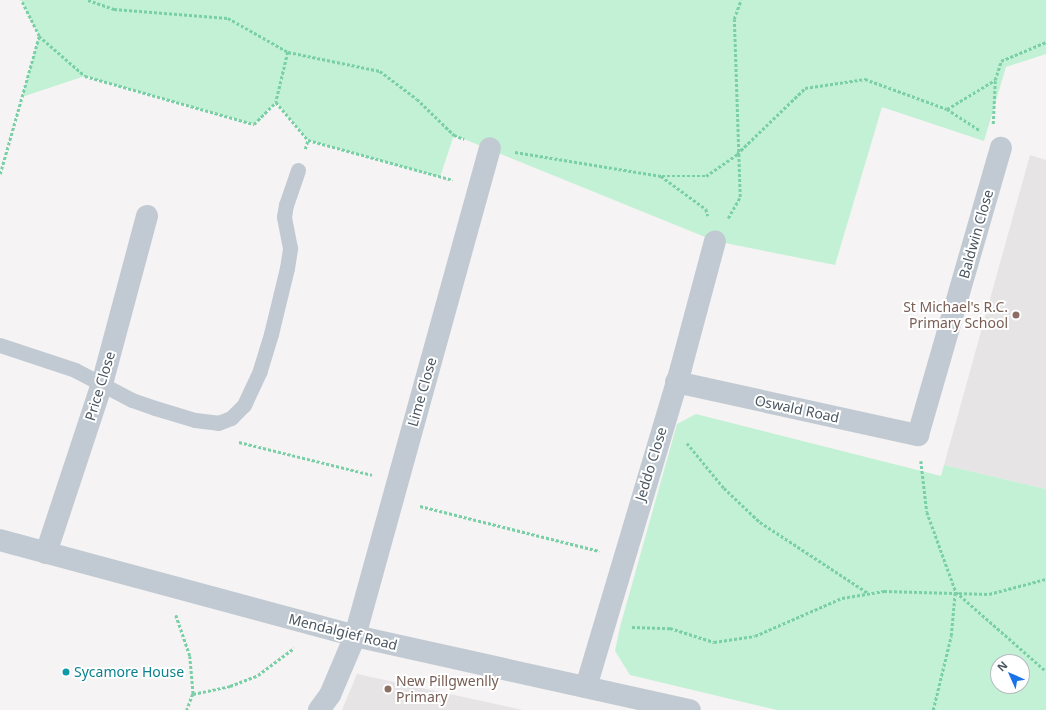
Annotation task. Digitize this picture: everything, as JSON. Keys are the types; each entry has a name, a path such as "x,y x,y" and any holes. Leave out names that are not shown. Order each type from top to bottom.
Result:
{"street":[{"name":"Lime Close","path":"319,710 330,695 355,636 490,148"},
{"name":"Baldwin Close","path":"918,435 1001,148"},
{"name":"Price Close","path":"46,553 102,384 146,216"},
{"name":"Jeddo Close","path":"586,687 623,557 676,382 715,241"},
{"name":"Oswald Road","path":"676,382 918,435"},
{"name":"Mendalgief Road","path":"0,540 355,636 690,710"}],"lane":[{"path":"0,345 75,370 132,400 195,420 218,423 239,413 260,370 287,268 290,248 284,217 298,170"}],"path":[{"path":"20,0 39,36 85,76 254,124 276,102 288,52"},
{"path":"88,0 114,9 228,18 288,52 380,71 417,99 454,135 490,148 661,176 706,176 737,154 805,88 865,80 947,109 986,134 1001,148"},
{"path":"715,241 740,197 737,154 734,19 741,0"},
{"path":"0,174 39,36"},
{"path":"1001,148 993,129 995,80 1001,61 1046,42"},
{"path":"947,109 995,80"},
{"path":"276,102 308,140 480,186"},
{"path":"661,176 706,209 715,241"},
{"path":"239,413 231,440 623,557"},
{"path":"665,418 724,488 760,522 868,593"},
{"path":"918,435 927,512 956,592 951,636 933,710"},
{"path":"603,627 670,628 714,642 755,636 842,598 868,593 884,590 989,594 1046,579"},
{"path":"956,592 1046,672"},
{"path":"174,609 190,656 193,694 188,710"},
{"path":"193,694 230,686 258,675 297,646"}],"shaded area":[{"name":"St Michael's R.C. Primary School","path":"1030,155 1046,160 1046,489 944,465"},
{"name":"New Pillgwenlly Primary","path":"357,674 491,703 523,710 342,710"}],"green space":[{"path":"21,0 1046,0 1046,54 1006,67 984,141 882,107 835,265 715,241 454,135 440,177 308,140 276,102 254,124 85,76 22,97 39,36"},
{"path":"696,414 941,476 944,465 1046,489 1046,710 777,710 630,675 615,651 620,627 677,424"}],"place":[{"name":"St Michael's R.C. Primary School","path":"1016,315"},
{"name":"Sycamore House","path":"66,672"},
{"name":"New Pillgwenlly Primary","path":"388,689"}]}
